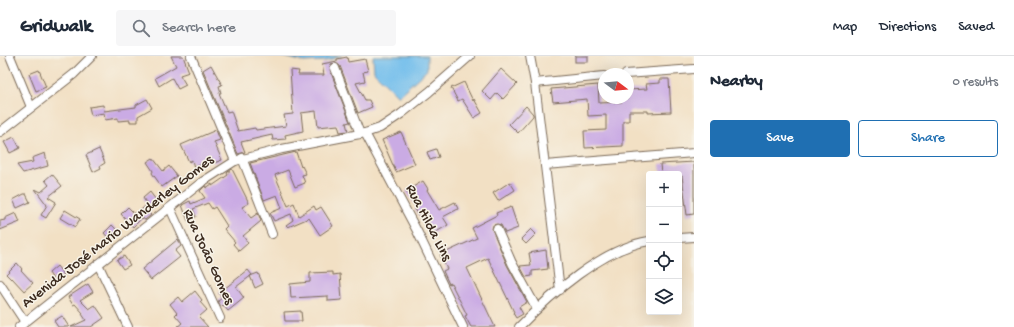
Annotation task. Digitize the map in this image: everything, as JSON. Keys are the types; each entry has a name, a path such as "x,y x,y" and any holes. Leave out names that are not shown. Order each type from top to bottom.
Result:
{"street":[{"path":"10,56 31,106"},
{"path":"0,132 31,106 74,74 92,56"},
{"path":"190,56 272,234"},
{"name":"Avenida José Mario Wanderley Gomes","path":"25,322 202,182 238,160 287,148 363,134 380,128 429,92 470,56"},
{"path":"530,56 535,82 560,290"},
{"name":"Rua Hilda Lins","path":"335,68 363,134 417,231 463,327"},
{"path":"634,73 694,68"},
{"path":"535,82 598,77"},
{"path":"545,165 694,153"},
{"name":"Rua João Gomes","path":"170,208 220,318"},
{"path":"496,229 512,263 537,309"},
{"path":"682,238 694,237"},
{"path":"519,327 537,309 580,274 628,246 646,242"},
{"path":"98,264 128,327"},
{"path":"0,284 25,322 34,327"}],"water":[{"path":"281,56 342,56 325,61 304,62"},
{"path":"373,56 427,56 427,70 398,96 374,72"}],"building":[{"path":"171,56 183,56 189,72 180,75 186,85 178,89 172,78 159,86 155,78 176,66"},
{"path":"575,56 588,56 588,62 575,62"},
{"path":"347,57 348,62 365,59 368,71 363,72 365,81 356,83 365,100 369,100 372,107 358,113 340,66 336,63 331,64 330,70 350,122 346,123 348,131 340,132 338,125 318,127 316,111 301,113 303,131 285,135 286,139 273,140 272,135 241,142 245,152 238,154 203,70 211,65 222,85 219,86 221,93 219,93 227,112 231,111 238,131 255,128 256,130 286,126 284,115 293,114 290,70 299,71 298,75 324,75 322,64"},
{"path":"501,69 517,84 503,99 497,93 491,100 482,91"},
{"path":"39,70 46,87 36,91 29,74"},
{"path":"660,79 669,79 671,112 648,113 648,111 629,111 629,121 623,121 623,146 585,148 584,131 606,130 606,115 588,116 587,99 553,102 551,89 598,85 598,104 634,104 634,90 647,89 646,84 660,83"},
{"path":"464,82 473,101 474,99 482,113 474,118 462,99 458,101 451,88"},
{"path":"147,99 152,108 138,116 138,122 130,122 130,120 118,121 118,118 105,120 104,113 91,115 89,107 103,105 104,111 136,107 136,105"},
{"path":"526,106 533,116 518,133 509,124"},
{"path":"216,130 220,140 214,142 222,160 214,163 212,159 194,168 192,160 189,162 181,145"},
{"path":"401,132 415,164 396,172 382,140"},
{"path":"14,137 20,148 10,153 4,142"},
{"path":"99,149 105,163 100,166 101,168 93,172 86,155"},
{"path":"436,149 439,157 430,160 427,152"},
{"path":"296,152 301,167 302,166 306,174 302,175 305,183 295,187 288,170 275,175 288,206 294,203 299,216 314,206 316,210 321,207 333,226 320,235 309,218 288,227 286,225 293,220 291,214 274,221 270,213 282,208 277,195 264,200 250,163"},
{"path":"45,153 48,166 23,173 17,165 33,162 32,158"},
{"path":"153,158 163,171 169,166 177,176 162,187 152,173 153,171 147,162"},
{"path":"694,162 694,214 687,215 682,171 661,171 660,164"},
{"path":"232,169 249,203 242,207 251,218 258,213 261,221 243,236 248,243 239,251 233,244 235,242 224,229 227,226 215,207 212,209 208,203 193,209 196,217 188,221 182,205 190,201 191,204 205,198 200,191 205,186 206,188 212,184 212,186 228,175 227,173"},
{"path":"52,174 62,186 48,197 56,202 46,218 41,215 47,205 35,189 41,192 49,185 45,180"},
{"path":"423,181 439,210 455,202 458,209 443,217 448,225 431,235 406,191"},
{"path":"510,182 515,190 498,201 493,193"},
{"path":"150,192 159,204 148,212 151,215 145,220 142,218 133,227 121,214 128,207 136,215 147,204 143,198"},
{"path":"26,194 30,202 17,208 13,200"},
{"path":"511,207 518,228 505,233 501,225 497,224 493,225 492,229 507,265 527,302 519,307 523,314 516,318 488,258 467,268 495,327 471,327 465,316 467,315 451,283 449,284 443,271 447,269 440,255 477,238 472,228 497,215 496,213"},
{"path":"65,210 80,219 75,227 60,218"},
{"path":"16,213 20,222 0,230 0,221 5,220 5,218"},
{"path":"112,225 119,232 111,241 104,233"},
{"path":"531,229 536,234 526,244 521,239"},
{"path":"178,239 181,246 175,251 180,257 151,280 142,269"},
{"path":"546,250 548,269 532,271 532,276 526,277 520,266 531,265 529,253"},
{"path":"124,256 130,265 123,269 117,260"},
{"path":"17,263 22,269 21,270 33,283 24,291 12,278 11,279 6,274"},
{"path":"57,266 64,275 55,282 49,273"},
{"path":"248,270 252,275 236,287 244,298 228,311 223,305 221,307 218,301 222,298 219,293"},
{"path":"333,272 333,275 340,274 342,300 328,301 328,296 291,298 290,284 310,282 310,273"},
{"path":"258,273 263,284 255,288 250,276"},
{"path":"88,284 93,292 80,300 89,309 95,305 104,318 91,327 71,327 86,320 82,314 83,313 75,304 73,305 68,297"},
{"path":"195,291 202,300 200,302 207,310 199,317 208,327 177,327 182,323 175,315 177,313 170,304 178,297 182,302"},
{"path":"301,311 302,321 285,321 284,312"},
{"path":"62,316 69,327 58,327 54,321"}]}
